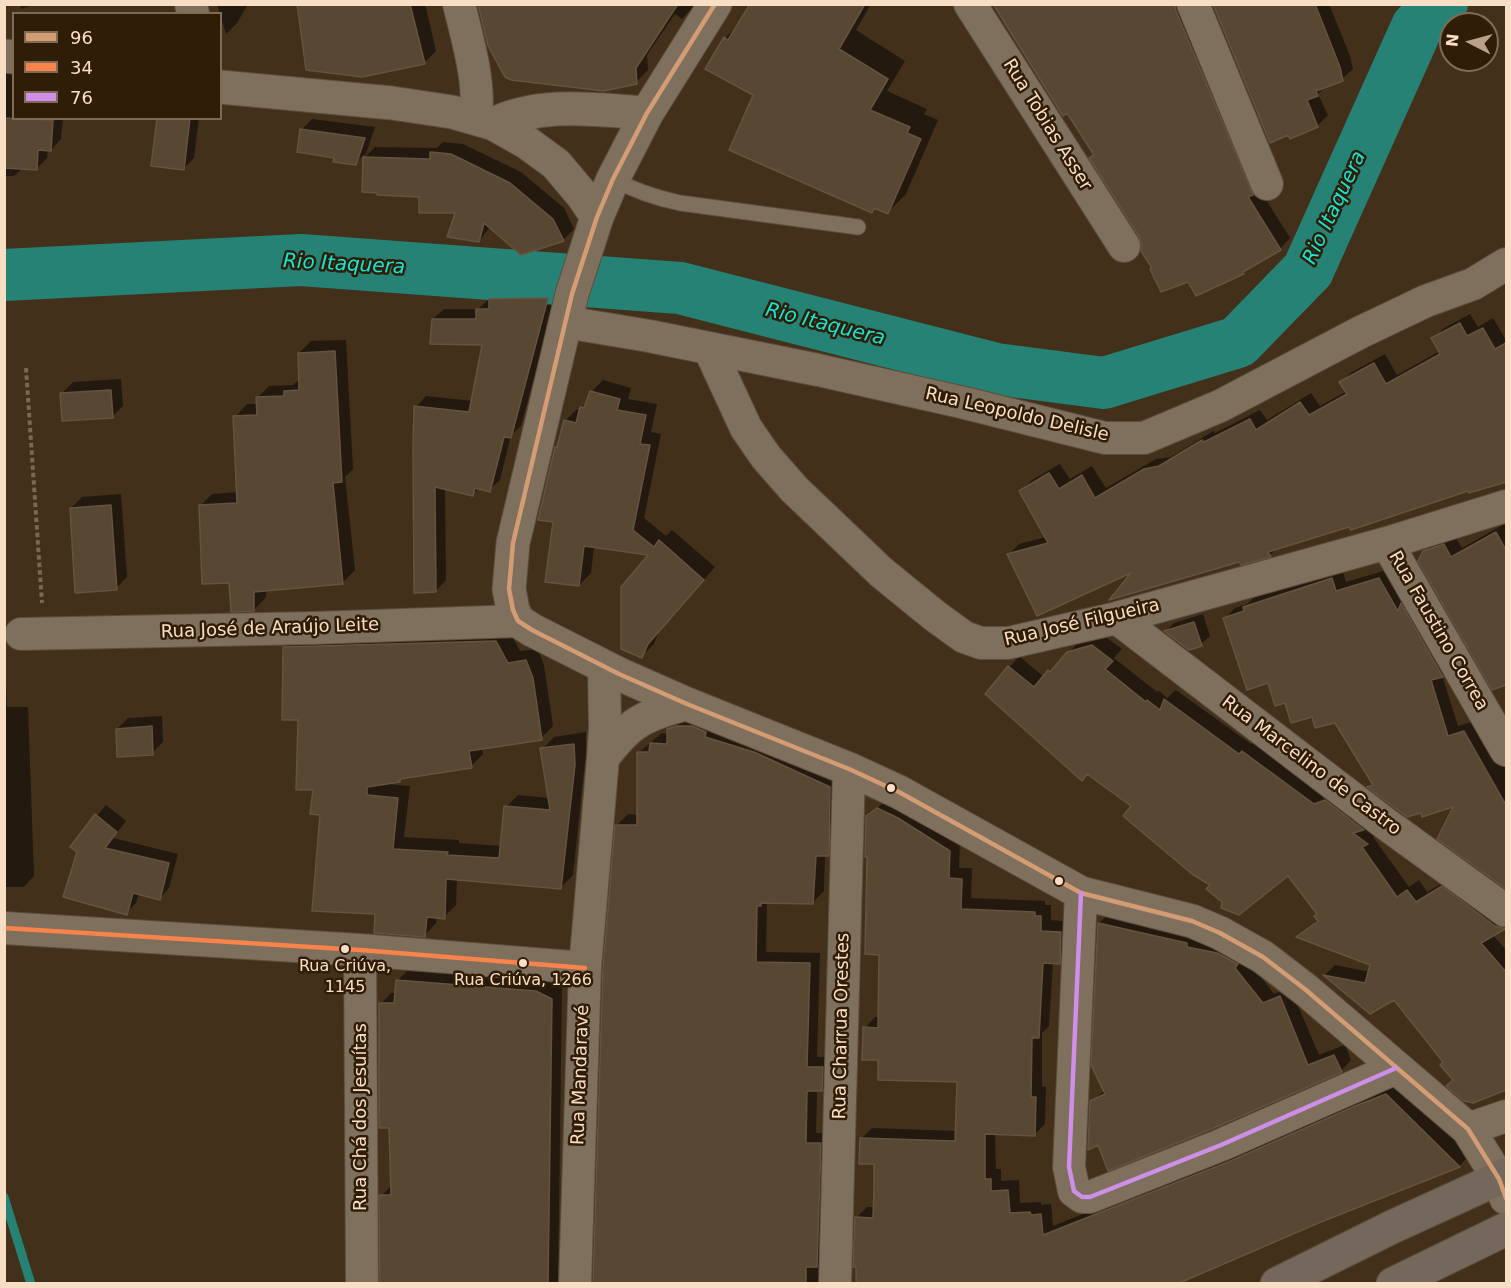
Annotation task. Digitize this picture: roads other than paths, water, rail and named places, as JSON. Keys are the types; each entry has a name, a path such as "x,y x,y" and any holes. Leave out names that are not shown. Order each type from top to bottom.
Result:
{"main road":[{"path":"1277,1284 1392,1227 1504,1184"},
{"path":"1393,1284 1506,1229"}],"street":[{"path":"459,4 476,80 478,102 485,121"},
{"path":"715,4 647,113 613,179 594,227 569,308 513,543 509,590 518,621 531,630 604,667 899,792 1081,893 1192,921 1220,933 1263,957 1298,984 1468,1129 1504,1184"},
{"name":"Rua Tobias Asser","path":"970,4 1124,246"},
{"path":"1193,4 1267,184"},
{"path":"222,87 392,103 452,112 485,121 526,142 556,164 578,189 594,227"},
{"path":"485,121 531,111 600,110 647,113"},
{"name":"Rua Leopoldo Delisle","path":"569,308 709,348 965,403 1105,438 1144,438 1220,406 1361,332 1426,302 1473,284 1506,264"},
{"name":"Rua José Filgueira","path":"709,348 746,428 766,457 794,489 881,572 964,637 981,643 1008,643 1117,618 1387,543 1506,506"},
{"name":"Rua Faustino Correa","path":"1387,543 1506,750"},
{"name":"Rua Marcelino de Castro","path":"1117,618 1386,824 1506,911"},
{"name":"Rua José de Araújo Leite","path":"33,634 518,621"},
{"name":"Rua Mandaravé","path":"575,1284 585,968 605,727 604,667"},
{"path":"603,758 620,737 637,722 655,713 687,704"},
{"name":"Rua Charrua Orestes","path":"836,1284 849,769"},
{"path":"1081,893 1069,1167 1074,1191 1082,1197 1090,1197 1221,1144 1396,1068"},
{"path":"4,928 360,950 585,968"},
{"name":"Rua Chá dos Jesuítas","path":"360,950 362,1284"},
{"path":"1468,1129 1506,1116"}],"lane":[{"path":"613,179 657,199 858,227"}],"waterway":[{"name":"Rio Itaquera","path":"4,275 301,260 680,288 996,369 1104,383 1238,342 1308,270 1417,27 1442,4"},
{"path":"4,1197 31,1284"}],"place":[{"name":"Rua Criúva, 1145","path":"345,949"},
{"name":"Rua Criúva, 1266","path":"523,963"}]}
